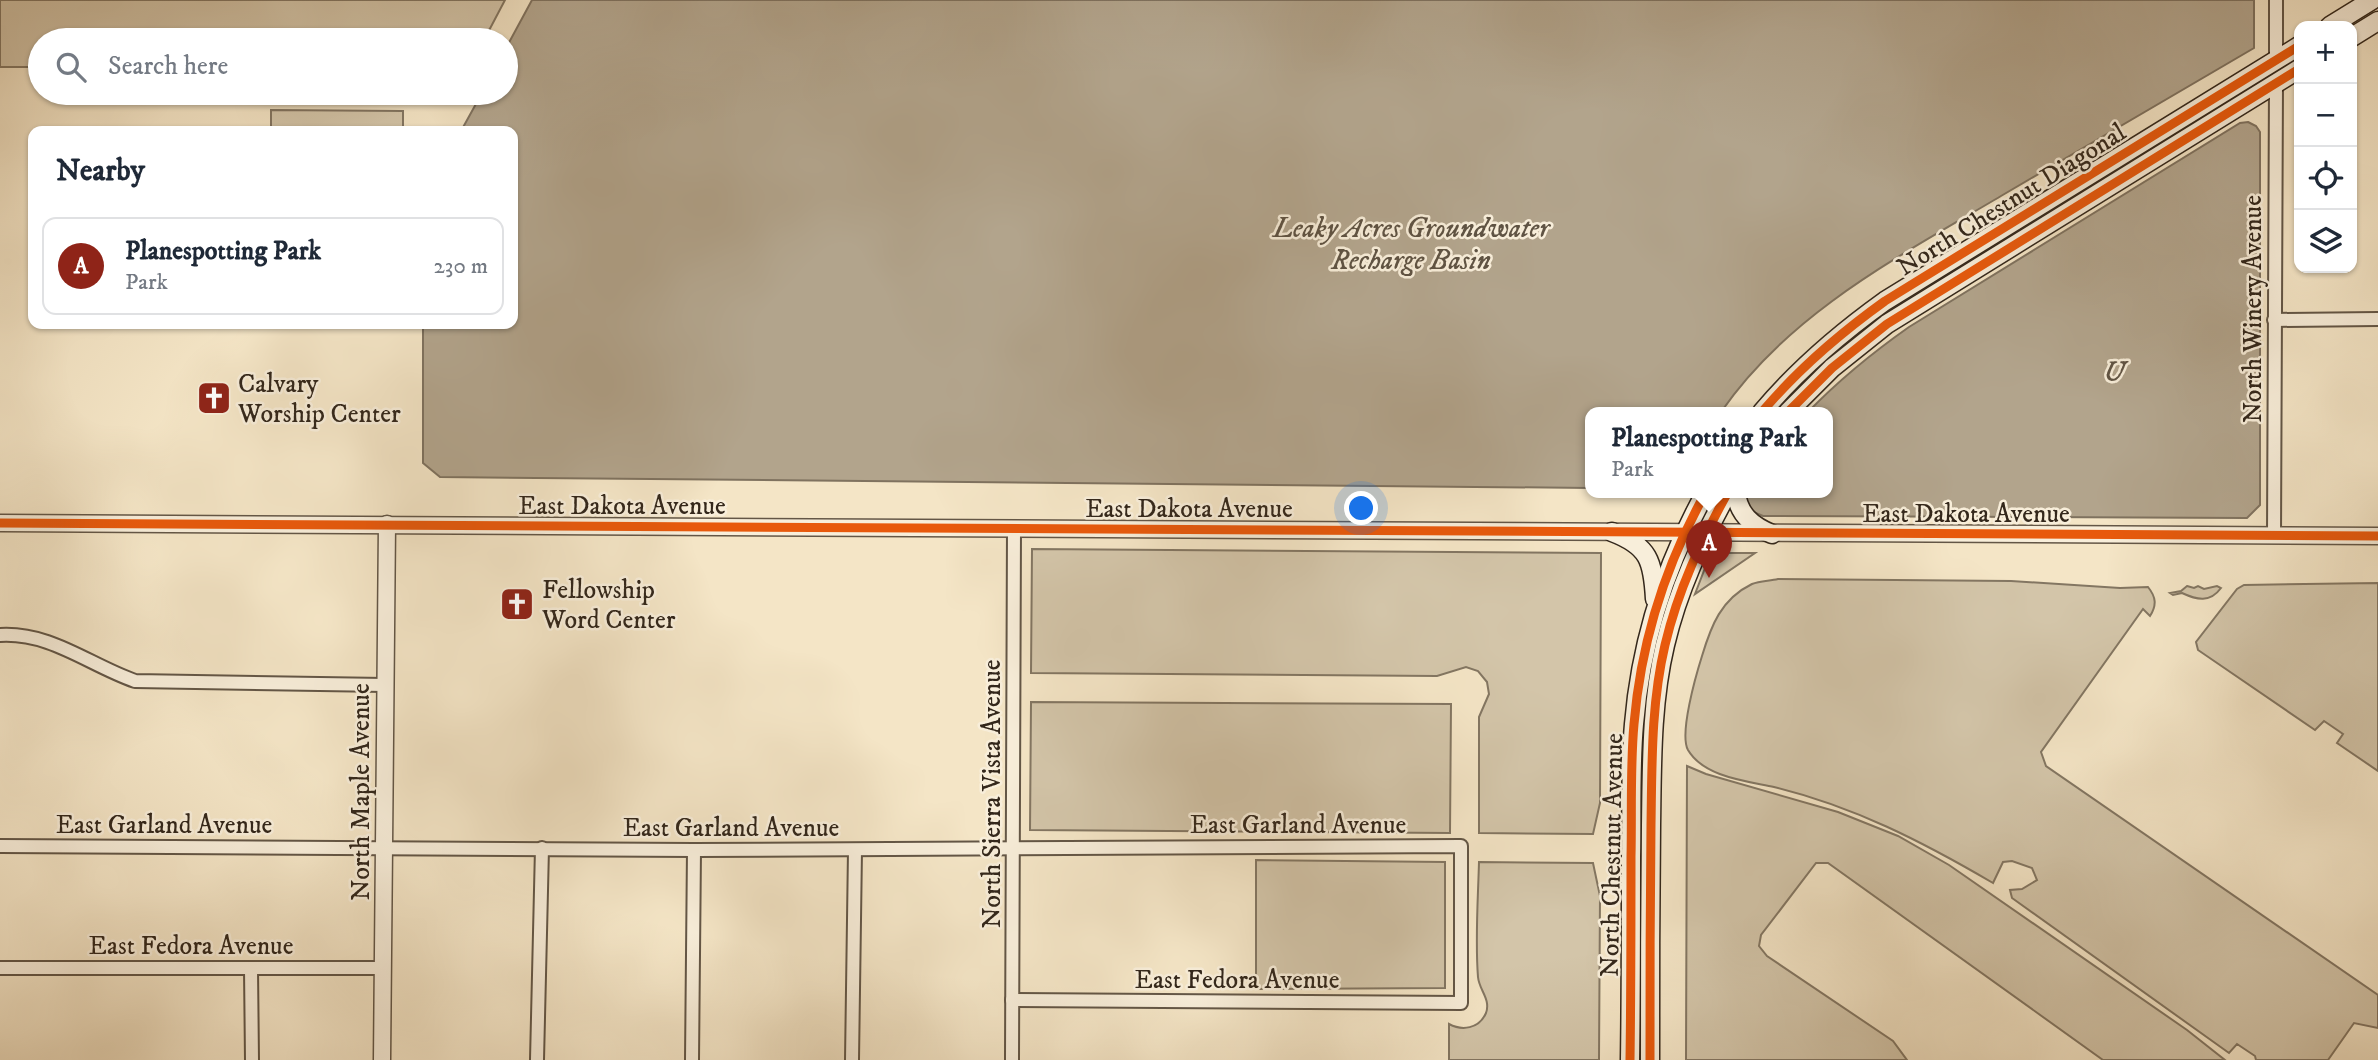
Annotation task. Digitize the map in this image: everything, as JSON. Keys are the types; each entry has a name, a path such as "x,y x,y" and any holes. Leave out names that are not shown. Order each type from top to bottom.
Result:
{"main road":[{"path":"2338,21 2370,1"},
{"path":"2349,21 2370,1"},
{"path":"2357,34 2378,21"},
{"name":"North Chestnut Diagonal","path":"1767,407 1814,356 1885,301 2294,49"},
{"path":"2276,83 2280,71 2294,61"},
{"name":"North Chestnut Diagonal","path":"1793,407 1832,368 1887,324 2294,72"},
{"path":"1684,533 1703,498"},
{"path":"1706,533 1725,498"},
{"path":"1738,498 1740,508 1748,521 1772,534"},
{"path":"1612,532 1641,548 1647,555 1653,571 1655,608"},
{"name":"North Chestnut Avenue","path":"1630,1060 1633,727 1641,667 1655,608 1684,533"},
{"name":"North Chestnut Avenue","path":"1650,1060 1652,744 1658,682 1678,598 1706,533"},
{"path":"1632,847 1650,847"}],"street":[{"path":"2276,0 2276,60"},
{"name":"North Winery Avenue","path":"2274,536 2276,83"},
{"path":"2274,320 2378,319"},
{"name":"East Dakota Avenue","path":"0,523 2378,536"},
{"name":"North Maple Avenue","path":"382,1060 387,524"},
{"name":"North Sierra Vista Avenue","path":"1012,1060 1014,528"},
{"path":"0,635 16,634 52,642 101,668 135,681 385,685"},
{"name":"East Garland Avenue","path":"0,846 855,850 1461,846 1461,1003"},
{"path":"537,1060 541,848"},
{"path":"692,1060 694,850"},
{"path":"852,1060 855,850"},
{"name":"East Fedora Avenue","path":"0,968 383,968"},
{"path":"251,969 252,1060"},
{"name":"East Fedora Avenue","path":"1012,1000 1461,1003"}],"shaded area":[{"path":"0,0 505,0 490,28 28,28 28,67 0,67"},
{"path":"271,110 403,111 403,126 271,126"},
{"path":"1032,549 1601,553 1600,803 1593,834 1479,833 1479,717 1489,694 1487,682 1478,671 1466,667 1437,676 1031,673"},
{"path":"1722,553 1755,553 1695,594 1707,563"},
{"path":"1778,579 2011,581 2120,588 2148,587 2155,601 2150,616 2143,609 2041,752 2046,766 2378,995 2378,1028 2354,1023 2328,1060 2256,1060 2255,1056 2237,1044 2229,1053 2012,898 2010,890 2022,889 2037,880 2032,868 2012,861 2003,862 1993,883 1940,853 1860,815 1803,795 1726,776 1704,766 1688,750 1686,731 1693,690 1709,634 1732,597 1752,584"},
{"path":"2378,583 2378,771 2337,743 2343,734 2324,721 2315,730 2198,650 2196,642 2237,589 2244,585"},
{"path":"2187,586 2221,588 2217,593 2203,599 2182,593 2170,593 2181,591"},
{"path":"1031,702 1451,704 1450,833 1030,830"},
{"path":"1687,766 1706,774 1838,812 1898,836 1949,865 2187,1030 2225,1060 2103,1060 1828,863 1816,863 1761,935 1759,946 1767,956 1893,1041 1907,1060 1686,1060"},
{"path":"1256,860 1445,862 1445,988 1256,989"},
{"path":"1479,862 1593,863 1600,896 1599,1060 1449,1060 1449,1024 1465,1028 1475,1025 1483,1018 1487,1008 1479,982 1477,963"}],"water":[{"name":"Leaky Acres Groundwater Recharge Basin","path":"532,0 2254,0 2254,48 1924,241 1849,289 1780,344 1749,376 1725,407 1585,407 1585,488 440,477 423,463 423,329 518,329 518,126 464,126 475,105 518,105 517,28"},
{"name":"U","path":"2248,122 2260,132 2260,505 2247,518 1763,516 1751,511 1746,498 1833,498 1833,407 1813,407 1869,357 1909,327 2240,123"}],"cycle path":[{"path":"1767,407 1820,352 1885,301 2294,49"},
{"path":"1793,407 1832,368 1887,324 2294,72"},
{"path":"1630,1060 1632,774 1637,693 1657,604 1678,547 1703,498"},
{"path":"1650,1060 1652,779 1657,689 1665,645 1684,585 1725,498"},
{"path":"0,523 2378,536"}],"place":[{"name":"Calvary Worship Center","path":"214,398"},
{"name":"Planespotting Park","path":"1709,578"},
{"name":"Fellowship Word Center","path":"517,604"}]}
